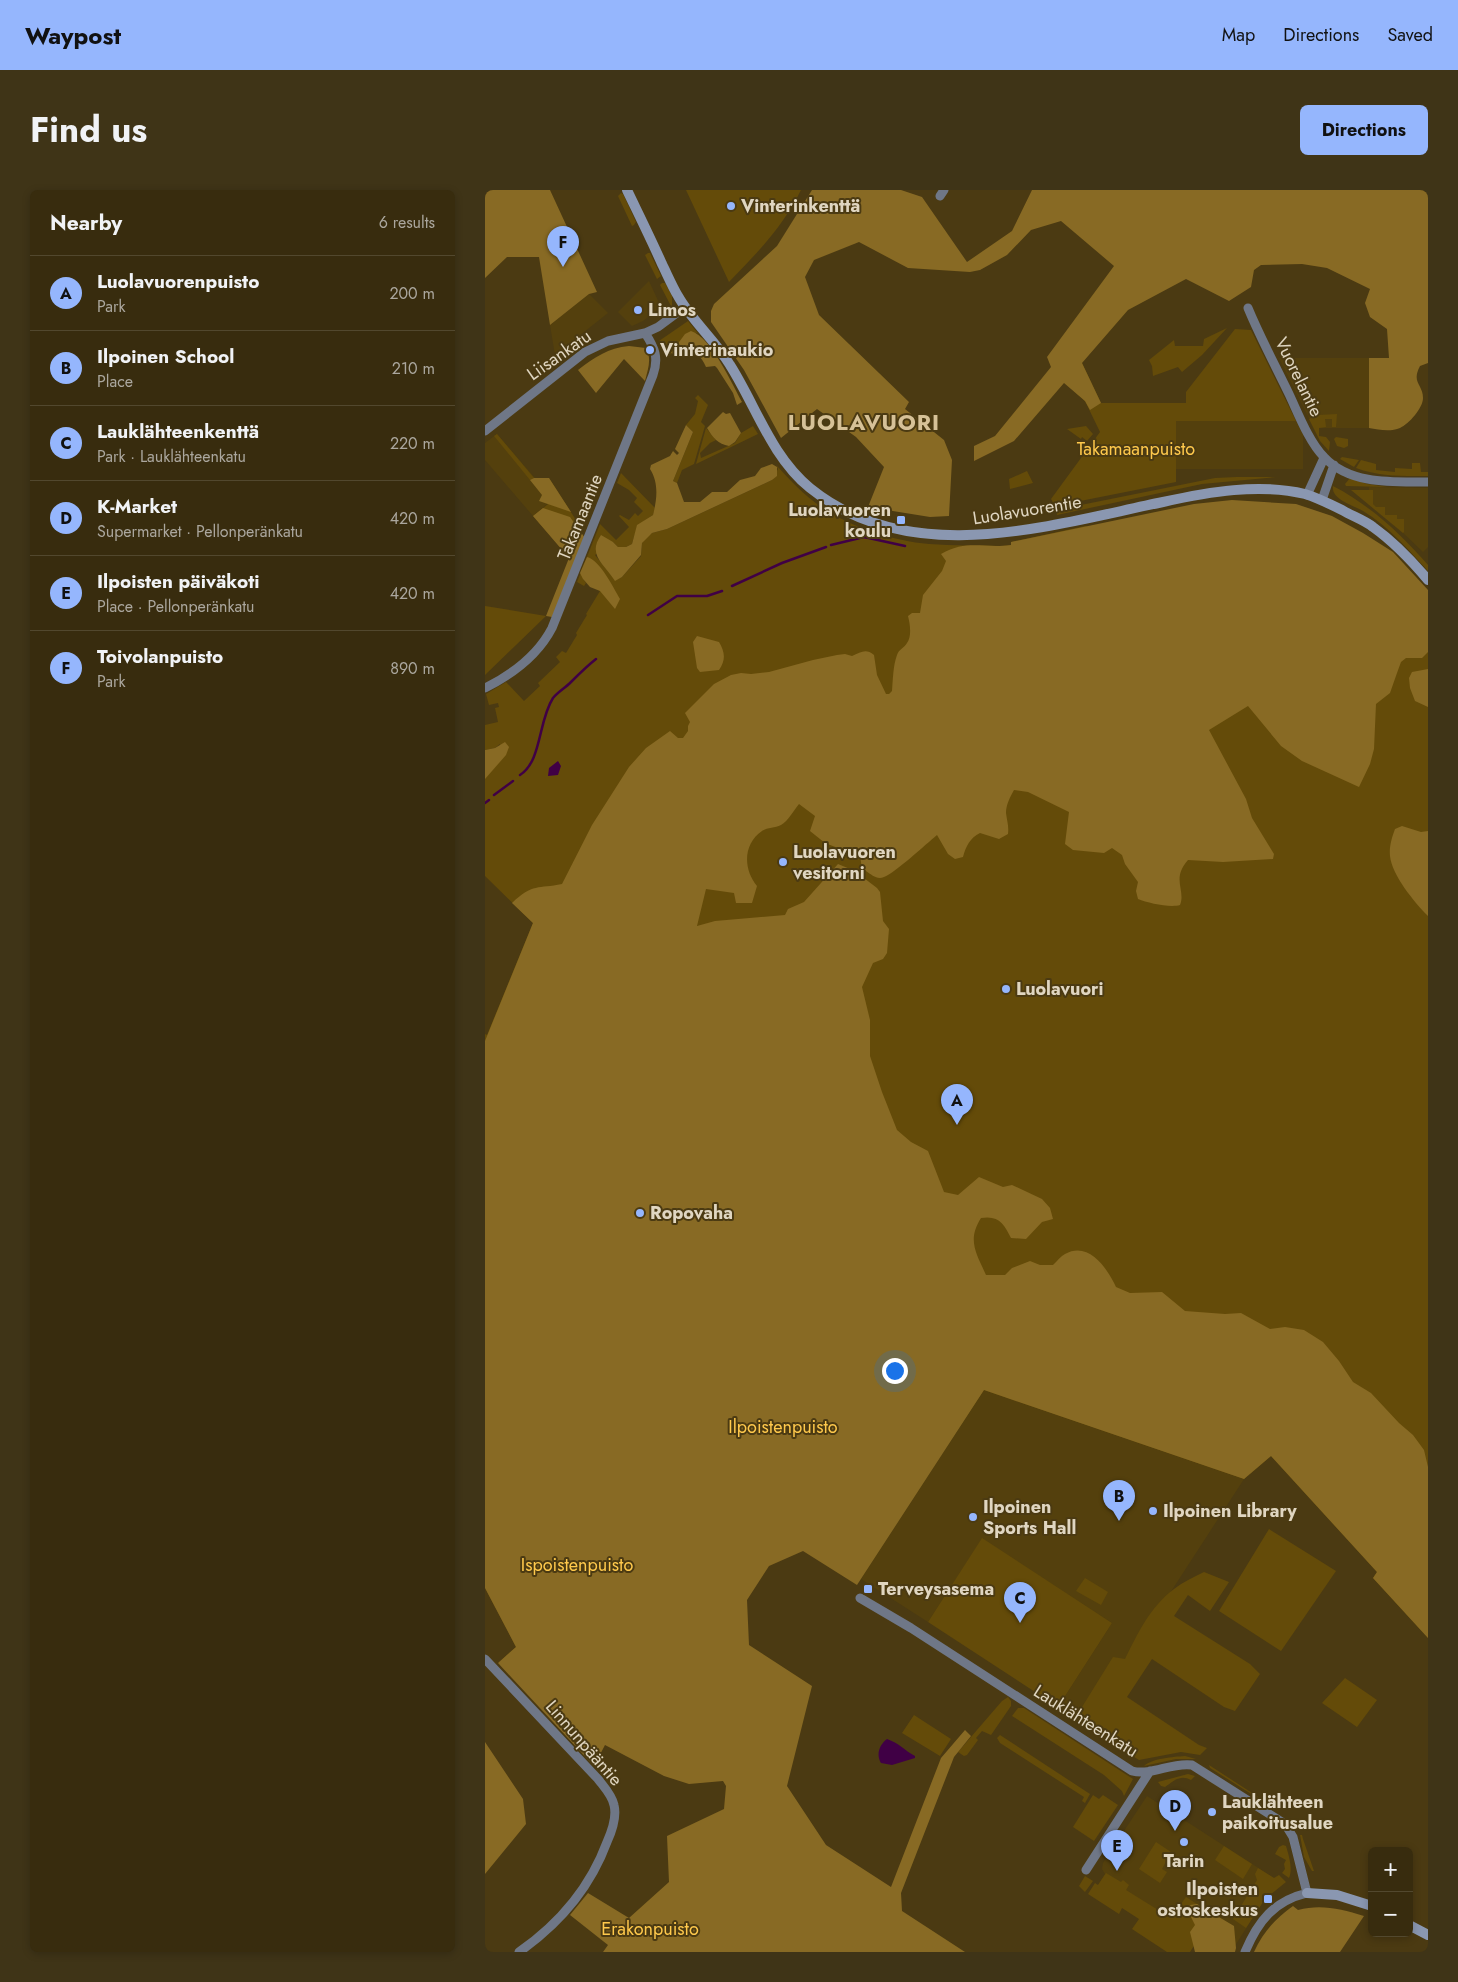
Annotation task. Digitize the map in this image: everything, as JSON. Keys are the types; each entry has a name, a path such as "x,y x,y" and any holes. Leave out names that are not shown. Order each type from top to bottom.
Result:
{"street":[{"name":"Luolavuorentie","path":"627,190 678,296 727,361 777,451 790,469 811,488 838,507 872,522 890,527 928,534 972,536 1041,527 1212,493 1256,490 1307,495 1322,500 1372,526 1406,556 1428,580"},
{"name":"Liisankatu","path":"485,431 585,352 608,341 645,333 658,328 685,307"},
{"name":"Vuorelantie","path":"1248,308 1301,418 1317,449 1324,458 1355,475 1376,481 1428,482"},
{"name":"Takamaantie","path":"485,688 523,663 542,644 552,628 657,364 656,352 645,333"},
{"path":"1307,495 1324,458"},
{"path":"1322,500 1335,465"},
{"name":"Lauklähteenkatu","path":"860,1598 911,1628 1132,1771 1150,1771 1177,1764 1198,1767 1285,1824 1293,1837 1307,1894"},
{"name":"Linnunpääntie","path":"485,1659 598,1779 615,1806 611,1833 600,1860 580,1893 556,1922 519,1952"},
{"path":"1086,1870 1150,1771"},
{"path":"1245,1952 1254,1934 1275,1908 1287,1900 1307,1894 1337,1895 1368,1905"},
{"path":"1413,1927 1428,1934"}],"shaded area":[{"path":"649,281 661,307 643,321 632,326 618,312"},
{"path":"589,294 608,313 555,355 550,325"},
{"path":"1279,358 1369,358 1369,428 1314,428"},
{"path":"1176,421 1296,421 1303,434 1303,469 1176,469"},
{"path":"497,434 553,499 533,516 485,460 485,443"},
{"path":"1369,487 1428,488 1428,547 1423,552 1369,503"},
{"path":"558,761 561,766 558,775 548,776 549,768"},
{"path":"984,1390 1244,1479 1085,1724 1058,1707 1112,1623 982,1539 928,1622 861,1579"},
{"path":"887,1739 915,1756 915,1758 892,1765 881,1763 879,1750"},
{"path":"1147,1796 1277,1880 1231,1952 1098,1885 1105,1874 1102,1869 1103,1863"}],"green space":[{"path":"485,190 550,190 597,292 589,294 550,325 539,257 507,257 485,278"},
{"path":"686,190 801,190 778,228 729,282"},
{"name":"Takamaanpuisto","path":"812,190 901,190 922,197 967,262 1012,231 1032,190 1428,190 1428,363 1420,366 1417,376 1423,393 1421,406 1415,415 1400,428 1381,430 1369,428 1369,358 1389,358 1387,329 1370,317 1365,303 1370,289 1327,268 1302,264 1261,265 1254,270 1251,287 1229,301 1186,279 1128,310 1082,363 1101,403 1090,410 1085,401 1064,383 1014,441 974,461 974,446 995,436 1051,367 1047,357 1114,266 1061,221 1031,230 1007,255 980,270 970,272 908,268 859,242 814,260 805,277 819,315 909,402 905,409 944,440 952,460 949,516 930,517 868,507 884,467 856,437 817,409 781,438 744,370 711,322 711,311 714,304 777,246"},
{"path":"621,193 636,222 632,226 618,196"},
{"path":"650,253 661,276 657,279 645,255"},
{"path":"665,283 672,296 672,308 660,285"},
{"path":"688,321 701,337 697,333 676,346 668,358 663,354 659,341"},
{"path":"1227,328 1202,355 1182,372 1178,367 1153,376 1149,360 1174,340 1175,346 1203,346 1204,339"},
{"name":"Takamaanpuisto","path":"1235,329 1251,330 1296,421 1176,421 1176,482 1055,506 1051,499 1100,432 1085,401 1065,383 1082,363 1101,403 1186,403 1186,392"},
{"path":"691,331 699,335 714,352 742,402 737,405 733,393 715,366 706,367 701,358 692,352 679,352 676,355 671,353 685,334"},
{"path":"629,346 646,348 648,352 649,360 645,381 624,359 596,393 578,370 602,354"},
{"path":"698,395 708,405 701,422 705,426 694,464 682,470 677,483 673,481 693,432 686,425 695,414 698,401 695,398"},
{"path":"723,412 726,414 730,413 741,433 735,442 729,446 716,440 707,428"},
{"path":"1337,414 1336,427 1332,427 1332,419 1325,419 1326,427 1319,428 1319,436 1326,437 1330,442 1329,451 1320,441 1309,419 1319,415"},
{"path":"686,425 693,432 673,481 677,483 684,502 700,502 712,492 727,492 740,480 755,476 761,468 772,464 777,467 777,476 667,529 652,533 642,543 641,555 622,577 615,581 596,554 597,542 601,535 618,547 626,547 632,544 637,525 653,515 656,491 655,480 650,469 651,465 670,456 673,451 677,455 679,453 675,449"},
{"path":"753,426 758,434 696,464 706,428 716,440 700,453 701,458 735,443 741,433"},
{"path":"1086,426 1093,434 1087,441 1067,429"},
{"path":"497,434 534,478 530,480 494,436"},
{"path":"1336,437 1348,439 1348,446 1344,448 1337,446 1334,439"},
{"path":"1342,457 1359,460 1354,467 1340,459"},
{"path":"1361,460 1376,464 1376,470 1395,472 1395,468 1412,469 1412,463 1420,463 1421,472 1428,472 1428,476 1392,475 1365,471 1356,468"},
{"path":"776,465 792,482 821,507 859,527 901,540 938,545 1002,546 1011,545 1011,542 1085,526 1428,609 1428,1638 1373,1578 1377,1572 1271,1456 1244,1479 984,1390 857,1581 804,1549 498,1663 516,1647 485,1588 485,1034 487,1035 533,923 485,876 485,755 500,751 500,744 495,748 485,750 485,725 498,722 495,708 499,707 498,703 489,705 486,694 506,682 524,701 540,686 538,683 560,662 556,657 562,651 566,653 577,635 576,633 600,591 588,576 583,579 586,583 584,586 577,582 600,524 616,540 629,527 619,516 629,520 635,513 638,516 643,511 634,502 637,498 629,490 617,483 621,473 655,508 653,515 638,527 632,544 626,547 618,547 613,542 595,555 615,580 622,577 641,556 642,543 652,533 667,529 772,480 778,469"},
{"path":"1027,471 1033,483 1010,489 1009,479"},
{"path":"1276,477 1202,484 1057,515 1056,510 1215,478"},
{"path":"534,478 549,478 576,520 584,524 570,558 533,516 553,500"},
{"path":"534,478 549,478 571,512 539,501 542,495 530,480"},
{"path":"1350,478 1367,484 1387,487 1346,486 1345,484"},
{"path":"1333,486 1360,502 1384,521 1428,565 1428,571 1381,524 1363,511 1343,502 1335,495"},
{"path":"1351,490 1373,490 1373,504 1376,507 1385,507 1385,515 1397,515 1397,519 1404,519 1404,532 1403,533"},
{"path":"1232,500 1296,504 1332,516 1393,552 1428,590 1428,652 1422,658 1406,658 1401,662 1390,693 1376,704 1374,749 1370,764 1359,787 1302,761 1281,746 1248,706 1209,730 1246,799 1252,818 1274,854 1273,859 1223,862 1188,860 1180,873 1180,905 1147,902 1138,899 1136,891 1138,882 1125,864 1122,855 1112,848 1104,853 1073,850 1065,844 1069,812 1028,792 1014,790 1006,810 1008,834 999,839 980,833 969,843 963,857 955,859 948,854 937,835 895,870 879,878 872,875 862,866 861,857 825,843 810,831 815,816 799,804 784,823 762,831 751,843 748,850 747,865 752,879 757,886 752,903 736,903 734,893 706,889 697,926 715,921 785,915 788,909 804,902 838,864 850,869 849,873 860,875 877,888 880,892 883,921 889,929 887,953 883,959 873,963 862,987 870,1020 870,1056 897,1130 911,1142 928,1151 944,1192 958,1195 979,1177 1003,1187 1012,1185 1042,1199 1050,1208 1053,1219 1042,1222 1026,1239 1011,1238 997,1219 981,1218 974,1233 974,1240 976,1253 986,1275 1005,1275 1012,1268 1030,1261 1040,1265 1053,1265 1065,1254 1082,1251 1096,1258 1108,1272 1116,1287 1130,1293 1162,1292 1185,1311 1225,1314 1241,1313 1270,1329 1285,1327 1304,1330 1323,1342 1353,1382 1371,1393 1413,1435 1424,1450 1428,1467 1428,1638 1373,1578 1377,1572 1271,1456 1244,1479 984,1390 857,1585 803,1551 769,1566 747,1600 749,1645 812,1686 787,1786 826,1845 891,1887 941,1758 965,1730 971,1736 954,1757 901,1893 902,1911 965,1952 603,1952 608,1945 570,1915 588,1893 629,1918 669,1882 667,1836 724,1809 726,1786 723,1781 689,1784 664,1776 605,1745 594,1766 498,1663 516,1647 485,1588 485,1041 533,923 512,903 525,892 541,887 562,884 592,825 629,767 646,748 670,731 678,738 683,738 688,731 690,722 685,713 714,684 731,675 769,672 813,660 845,654 852,656 866,651 874,655 877,675 886,694 889,694 892,691 897,655 910,637 908,616 912,613 920,613 923,595 942,571 946,561 941,554 959,547 1011,545 1011,542 1194,504"},
{"path":"543,508 570,517 585,538 552,617 546,616 569,558 533,516"},
{"path":"587,557 592,559 601,568 620,599 615,609 600,591 590,587 583,579 580,573"},
{"path":"485,606 546,616 485,675"},
{"path":"697,636 719,642 724,656 719,670 700,672 697,668 693,642"},
{"path":"1428,669 1428,707 1415,701 1410,688 1409,678 1412,672"},
{"path":"505,742 509,747 506,755 485,779 485,750 495,748"},
{"path":"1402,826 1421,832 1428,831 1428,916 1399,880 1392,863 1390,846 1395,829"},
{"path":"1269,1529 1336,1571 1281,1651 1219,1611"},
{"path":"982,1538 1112,1623 1058,1707 928,1622"},
{"path":"1204,1572 1229,1582 1210,1611 1188,1595 1174,1616 1250,1664 1260,1674 1235,1711 1224,1707 1152,1659 1127,1697 1199,1745 1207,1748 1200,1755 1181,1752 1139,1760 1074,1720 1113,1657 1125,1659 1145,1621 1158,1604 1177,1586"},
{"path":"1085,1578 1108,1592 1101,1605 1076,1591"},
{"path":"1345,1678 1377,1700 1357,1727 1322,1703"},
{"path":"1008,1697 1011,1701 1011,1706 991,1735 982,1731 967,1755 964,1756 958,1752 1002,1701"},
{"path":"1018,1708 1024,1708 1133,1779 1124,1796 1122,1791 1104,1775 1012,1716"},
{"path":"914,1715 951,1739 940,1756 902,1733"},
{"path":"1000,1735 1090,1794 1085,1803 1082,1801 1084,1797 1000,1743 997,1738"},
{"path":"485,1742 523,1799 526,1824 485,1874"},
{"path":"1185,1756 1196,1759 1176,1759 1144,1766 1169,1757"},
{"path":"1209,1765 1272,1806 1280,1812 1210,1768"},
{"path":"1188,1774 1195,1776 1191,1780 1187,1778 1177,1779 1165,1787 1161,1786 1158,1782"},
{"path":"1093,1795 1099,1799 1103,1795 1118,1805 1094,1841 1073,1827"},
{"path":"1300,1835 1302,1835 1314,1871 1312,1871 1304,1857"},
{"path":"1156,1842 1171,1852 1162,1869 1167,1872 1160,1883 1139,1869"},
{"path":"1224,1846 1252,1864 1243,1879 1215,1860"},
{"path":"1286,1846 1290,1862 1291,1871 1289,1878 1282,1873 1285,1869 1284,1864 1286,1860 1275,1854 1279,1847"},
{"path":"1258,1868 1274,1878 1279,1875 1286,1882 1265,1899 1246,1928 1233,1919 1257,1880 1255,1874"},
{"path":"1106,1873 1121,1882 1123,1880 1129,1885 1126,1890 1171,1918 1186,1897 1214,1915 1190,1952 1167,1952 1132,1929 1139,1919 1122,1908 1119,1914 1088,1894 1095,1883 1098,1885"},
{"path":"1085,1876 1093,1881 1085,1892 1079,1886"},
{"path":"1197,1904 1234,1926 1235,1952 1195,1952 1190,1932 1195,1925 1187,1909 1190,1905"},
{"path":"1293,1906 1298,1910 1315,1907 1331,1908 1364,1916 1340,1952 1254,1952 1270,1926"}],"waterway":[{"path":"831,545 864,537 905,546"},
{"path":"732,586 782,563 826,547"},
{"path":"648,615 677,596 707,596 722,591"},
{"path":"520,775 527,769 536,751 548,707 553,698 596,659"},
{"path":"494,795 513,781"},
{"path":"485,803 489,800"}],"place":[{"name":"Vinterinkenttä","path":"731,206"},
{"name":"Toivolanpuisto","path":"563,267"},
{"name":"Limos","path":"638,310"},
{"name":"Vinterinaukio","path":"650,350"},
{"name":"Luolavuoren koulu","path":"901,520"},
{"name":"Luolavuoren vesitorni","path":"783,862"},
{"name":"Luolavuori","path":"1006,989"},
{"name":"Luolavuorenpuisto","path":"957,1125"},
{"name":"Ropovaha","path":"640,1213"},
{"name":"Ilpoinen Library","path":"1153,1511"},
{"name":"Ilpoinen Sports Hall","path":"973,1517"},
{"name":"Ilpoinen School","path":"1119,1521"},
{"name":"Terveysasema","path":"868,1589"},
{"name":"Lauklähteenkenttä","path":"1020,1623"},
{"name":"Lauklähteen paikoitusalue","path":"1212,1812"},
{"name":"K-Market","path":"1175,1831"},
{"name":"Tarin","path":"1184,1842"},
{"name":"Ilpoisten päiväkoti","path":"1117,1871"},
{"name":"Ilpoisten ostoskeskus","path":"1268,1899"}],"district":[{"name":"LUOLAVUORI","path":"864,422"}],"park label":[{"name":"Ilpoistenpuisto","path":"783,1427"},
{"name":"Ispoistenpuisto","path":"577,1565"},
{"name":"Erakonpuisto","path":"650,1929"}]}
